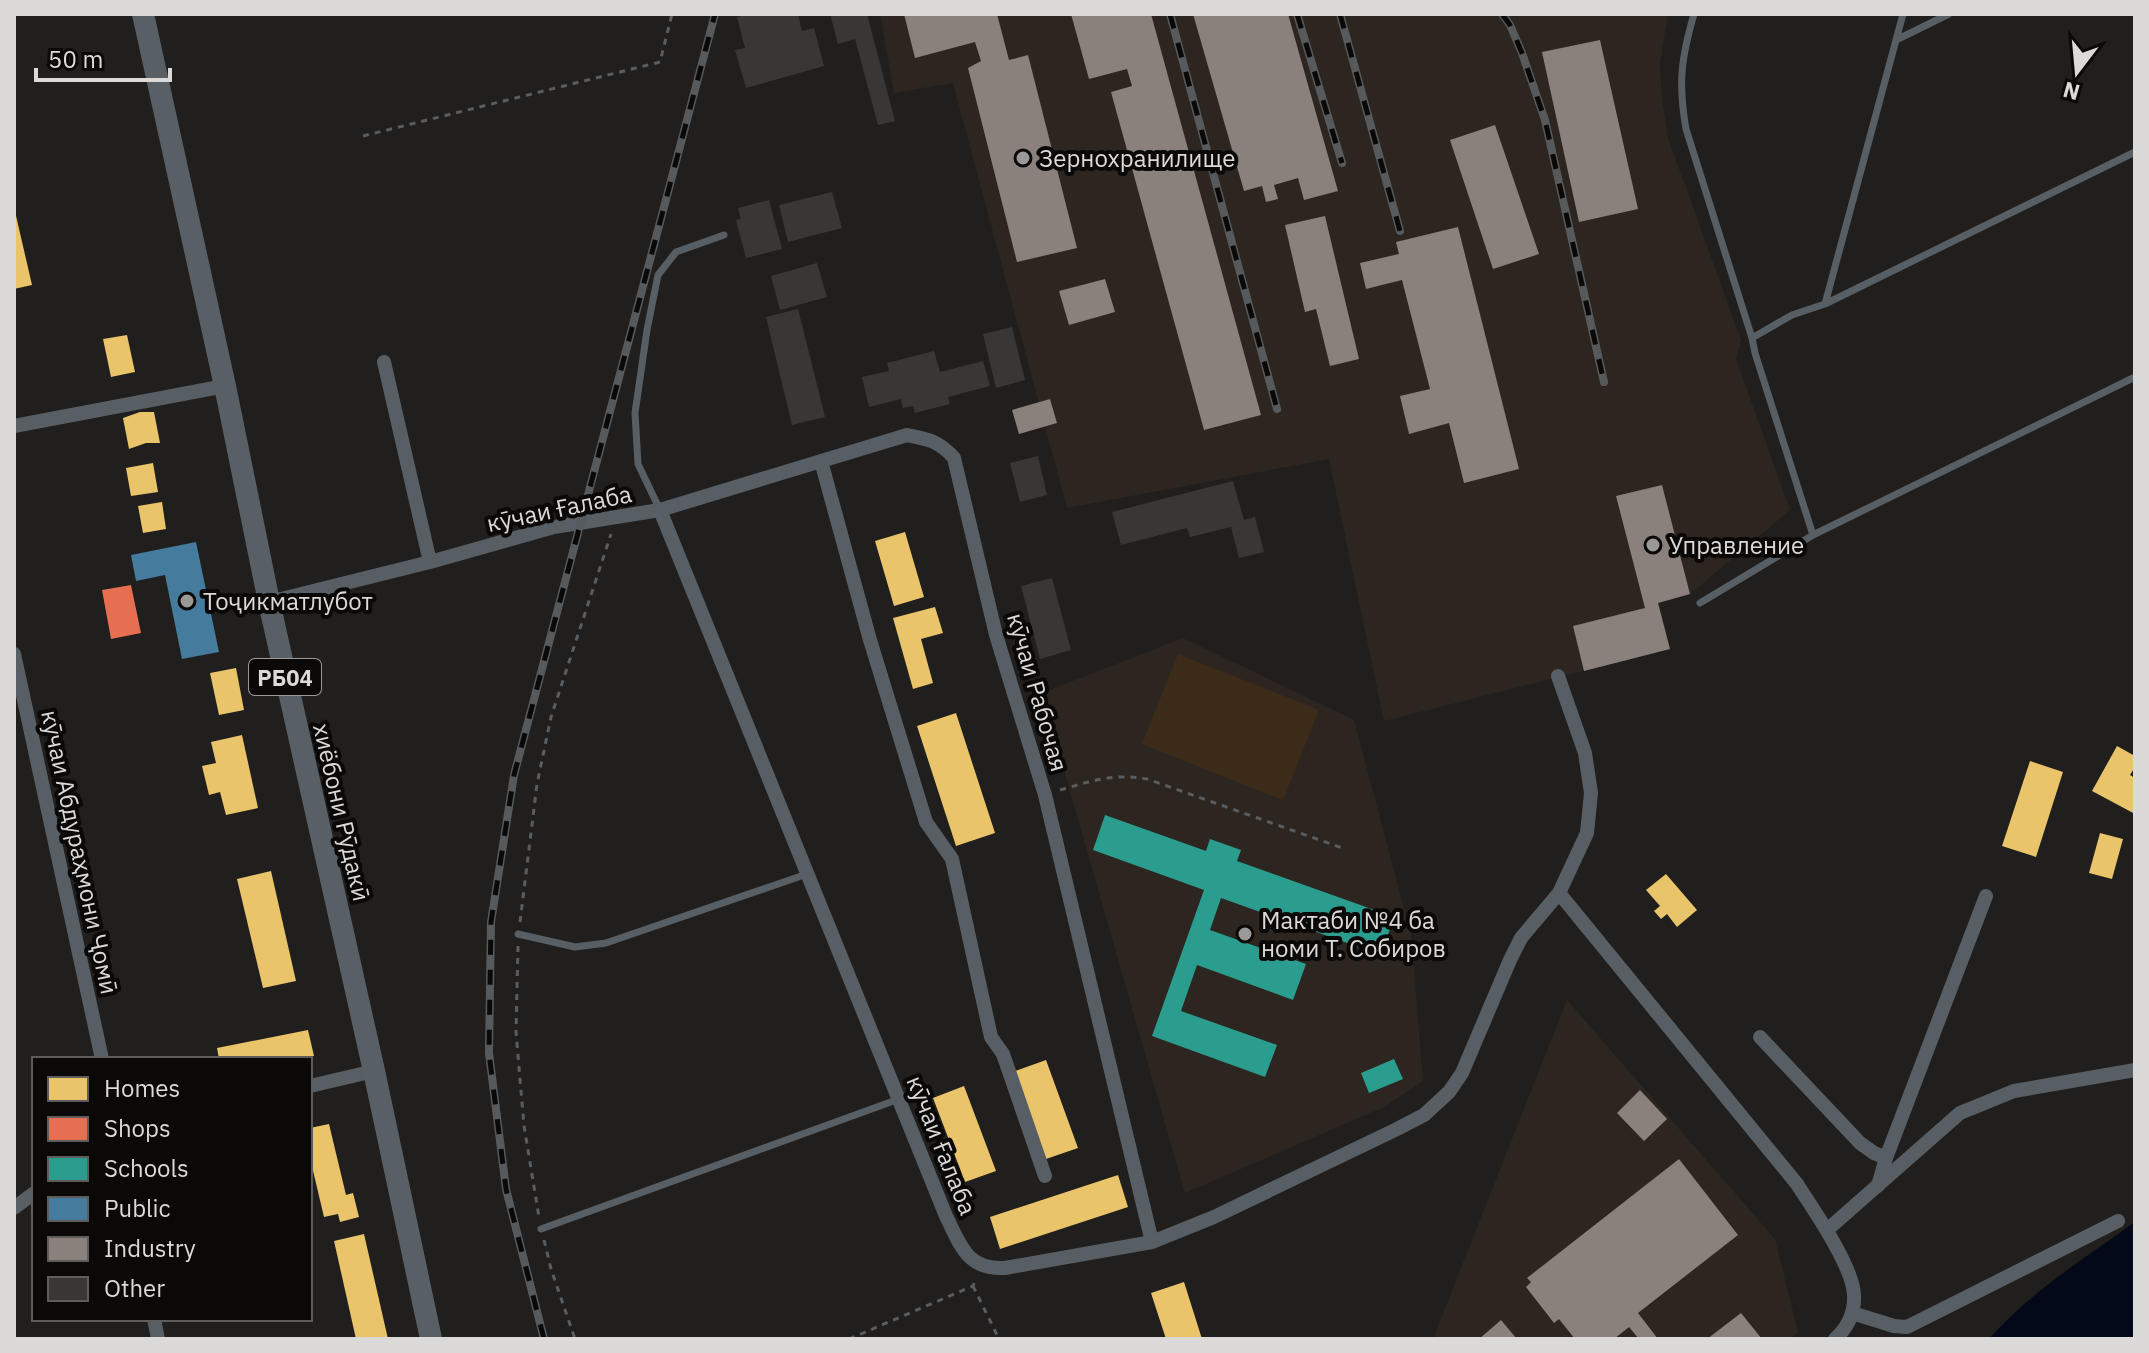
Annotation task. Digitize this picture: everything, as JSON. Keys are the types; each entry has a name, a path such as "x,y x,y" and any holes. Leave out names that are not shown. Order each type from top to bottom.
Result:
{"main road":[{"name":"хиёбони Рӯдакӣ","path":"143,14 431,1339"}],"street":[{"path":"384,362 430,562"},
{"path":"14,426 225,386"},
{"name":"кӯчаи Рабочая","path":"660,510 907,435 942,445 954,458 996,635 1045,795 1152,1242"},
{"path":"821,461 870,640 926,822 952,859 991,1037 1003,1054 1045,1176"},
{"name":"кӯчаи Ғалаба","path":"269,602 554,527 660,510 946,1216 962,1249 980,1266"},
{"name":"кӯчаи Абдураҳмони Ҷомӣ","path":"14,654 102,1057"},
{"path":"980,1266 1005,1268 1152,1242 1214,1217 1424,1115 1449,1092 1462,1073 1521,938 1559,893 1587,833 1591,793 1585,753 1558,676"},
{"path":"1559,893 1797,1184 1827,1230 1854,1292 1849,1324 1835,1339"},
{"path":"1878,1186 1986,896"},
{"path":"1760,1037 1860,1143 1886,1158"},
{"path":"1827,1230 1960,1113 2014,1091 2135,1070"},
{"path":"312,1086 374,1071"},
{"path":"14,1208 32,1194"},
{"path":"1852,1313 1907,1327 2118,1221"}],"lane":[{"path":"1694,14 1680,79 1686,129 1813,535"},
{"path":"1825,304 1903,14"},
{"path":"1896,40 1949,14"},
{"path":"1752,338 1792,315 1825,304 2135,152"},
{"path":"660,510 638,464 635,413 658,275 676,252 724,235"},
{"path":"1700,603 1813,535 2135,377"},
{"path":"518,934 575,947 606,943 807,874"},
{"path":"541,1229 899,1099"}],"path":[{"path":"363,136 660,62 672,14"},
{"path":"575,1339 541,1229 524,1126 516,1032 518,934 537,784 551,717 615,517"},
{"path":"1069,788 1109,776 1128,775 1147,779 1345,849"},
{"path":"980,1266 973,1286 999,1339"},
{"path":"849,1339 973,1286"}],"shaded area":[{"path":"880,14 1668,14 1660,63 1668,138 1741,340 1736,359 1790,510 1690,594 1659,603 1670,649 1384,721 1329,459 1067,508 953,83 894,93"},
{"path":"1183,638 1354,720 1411,935 1423,1081 1384,1107 1185,1193 1042,693"},
{"path":"1178,654 1319,710 1283,800 1142,744"},
{"path":"1567,1000 1775,1239 1798,1332 1790,1339 1433,1339"}],"water":[{"path":"2135,1222 2135,1339 1989,1339 2040,1291"}],"building: Homes":[{"path":"14,207 32,285 14,289"},
{"path":"127,335 135,372 111,377 103,339"},
{"path":"140,412 154,412 160,443 146,443 129,449 123,418"},
{"path":"153,463 158,492 131,496 126,468"},
{"path":"162,502 166,529 143,533 138,506"},
{"path":"905,532 924,597 894,606 875,541"},
{"path":"935,607 943,633 921,639 933,683 913,689 893,618"},
{"path":"236,668 244,710 219,715 210,673"},
{"path":"956,713 995,833 956,846 917,726"},
{"path":"242,735 258,808 226,815 220,792 209,795 202,766 216,763 211,742"},
{"path":"2117,746 2135,756 2135,767 2130,775 2135,778 2135,814 2092,791"},
{"path":"2030,761 2063,772 2036,857 2002,846"},
{"path":"2100,833 2123,839 2112,879 2089,873"},
{"path":"271,871 296,981 263,988 237,879"},
{"path":"1666,874 1697,910 1677,927 1667,914 1661,919 1654,911 1660,906 1646,890"},
{"path":"308,1030 314,1056 219,1057 217,1048"},
{"path":"1046,1060 1078,1148 1046,1159 1015,1071"},
{"path":"964,1086 996,1171 965,1182 933,1098"},
{"path":"329,1124 346,1195 353,1193 359,1217 340,1222 338,1214 324,1217 312,1166 312,1128"},
{"path":"1118,1175 1128,1207 1000,1249 990,1217"},
{"path":"364,1234 388,1339 356,1339 334,1241"},
{"path":"1184,1282 1202,1339 1166,1339 1151,1293"}],"building: Shops":[{"path":"131,585 141,633 111,639 102,590"}],"building: Schools":[{"path":"1105,815 1206,851 1210,839 1241,850 1237,861 1394,917 1381,955 1221,898 1210,930 1306,964 1293,1000 1197,965 1181,1011 1277,1045 1265,1077 1152,1036 1204,890 1093,850"},
{"path":"1394,1059 1403,1079 1369,1093 1361,1073"}],"building: Public":[{"path":"196,542 219,652 182,659 165,575 136,581 131,555"}],"building: Industry":[{"name":"Зернохранилище","path":"904,14 997,14 1009,60 1028,55 1077,248 1017,262 968,68 981,61 975,42 915,58"},
{"path":"1071,14 1151,14 1261,415 1204,430 1111,92 1132,86 1127,69 1089,79"},
{"path":"1193,14 1288,14 1338,191 1304,200 1298,178 1274,185 1278,199 1266,202 1262,186 1244,191"},
{"path":"1600,40 1638,209 1579,222 1542,52"},
{"path":"1495,125 1539,254 1493,269 1450,140"},
{"path":"1325,216 1359,359 1330,366 1316,309 1305,312 1285,225"},
{"path":"1458,227 1519,469 1464,483 1449,423 1409,434 1400,396 1430,389 1402,280 1366,289 1360,263 1399,254 1396,242"},
{"path":"1105,279 1115,312 1069,325 1059,291"},
{"path":"1050,399 1057,423 1019,434 1012,410"},
{"name":"Управление","path":"1662,485 1690,594 1658,603 1670,649 1584,671 1573,626 1645,608 1616,496"},
{"path":"1640,1090 1667,1119 1644,1141 1617,1113"},
{"path":"1679,1159 1738,1235 1638,1313 1658,1339 1639,1339 1629,1327 1614,1339 1575,1339 1559,1319 1554,1323 1526,1287 1531,1282 1527,1278"},
{"path":"1741,1313 1762,1339 1707,1339"},
{"path":"1501,1320 1517,1339 1479,1339"}],"building: Other":[{"path":"748,14 798,14 802,31 814,28 824,66 746,88 735,50 745,48 737,17"},
{"path":"830,14 867,14 895,121 878,125 855,39 838,44"},
{"path":"832,192 842,228 788,242 779,205"},
{"path":"769,200 782,249 746,258 736,220 741,219 738,208"},
{"path":"817,263 827,297 780,310 771,276"},
{"path":"798,309 825,417 792,425 766,317"},
{"path":"1012,327 1025,380 996,388 983,334"},
{"path":"934,351 940,372 983,361 990,386 948,397 950,404 915,413 913,406 903,408 901,399 869,407 862,377 889,371 887,363"},
{"path":"1038,456 1047,495 1020,502 1010,463"},
{"path":"1233,481 1244,520 1255,517 1264,552 1239,558 1231,527 1190,537 1187,528 1121,545 1112,512"},
{"path":"1052,578 1071,650 1040,659 1021,586"}],"railway":[{"path":"544,1339 506,1189 489,1053 491,922 514,775 715,14"},
{"path":"1170,14 1277,409"},
{"path":"1297,14 1342,163"},
{"path":"1340,14 1400,231"},
{"path":"1502,14 1522,53 1545,120 1604,382"}],"place":[{"name":"Зернохранилище","path":"1023,158"},
{"name":"Управление","path":"1653,545"},
{"name":"Тоҷикматлубот","path":"187,601"},
{"name":"Мактаби №4 ба номи Т. Собиров","path":"1245,934"}]}
